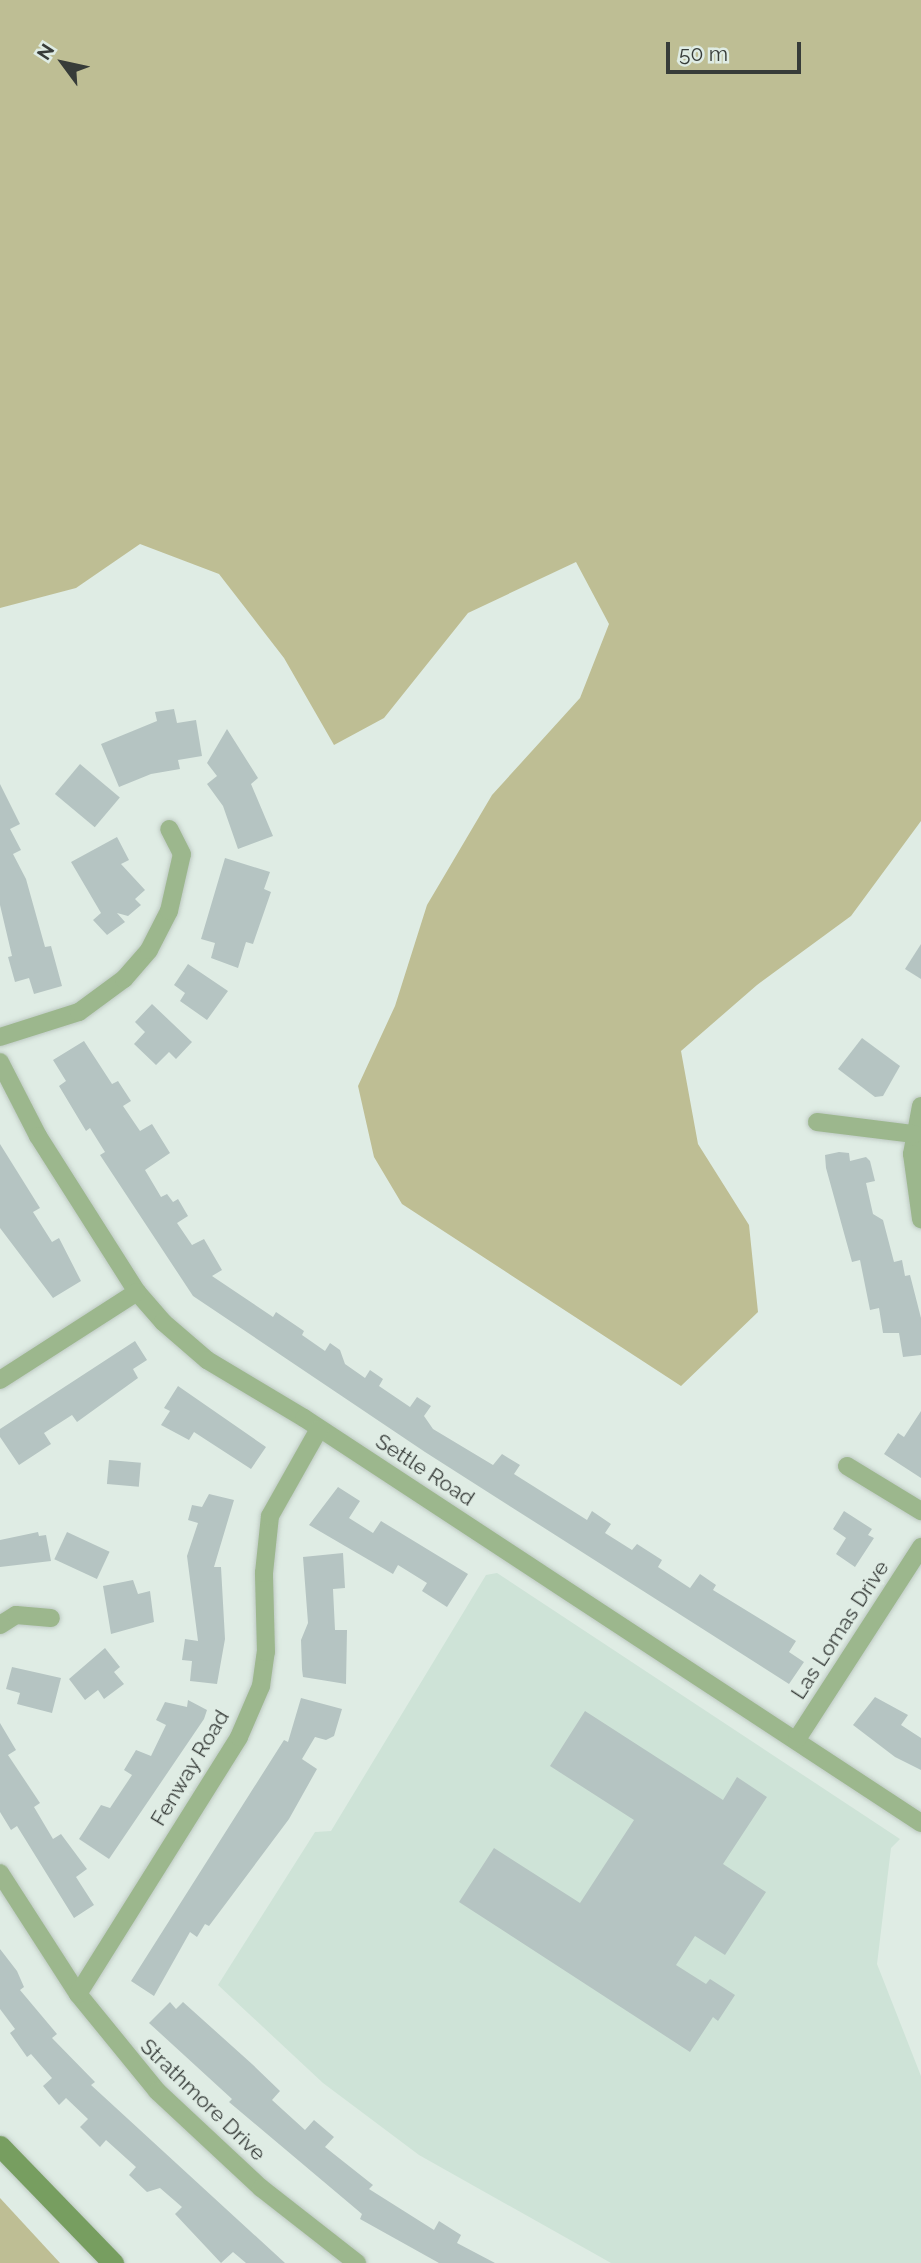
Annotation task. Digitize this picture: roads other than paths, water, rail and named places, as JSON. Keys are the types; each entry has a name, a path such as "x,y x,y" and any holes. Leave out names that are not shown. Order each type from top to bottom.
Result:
{"street":[{"path":"0,1037 79,1012 124,979 149,950 170,911 182,854 169,829"},
{"name":"Settle Road","path":"0,1062 38,1136 138,1292 207,1360 319,1429 797,1739 921,1823"},
{"path":"921,1105 914,1134 912,1175 921,1219"},
{"path":"817,1122 914,1134"},
{"path":"0,1380 138,1292"},
{"name":"Fenway Road","path":"78,1994 242,1730 261,1686 266,1652 264,1573 270,1516 319,1429"},
{"path":"847,1466 921,1511"},
{"name":"Las Lomas Drive","path":"797,1739 921,1547"},
{"path":"0,1625 16,1615 51,1618"},
{"name":"Strathmore Drive","path":"0,1874 78,1994 157,2091 261,2188 356,2263"},
{"path":"0,2146 113,2263"}]}
